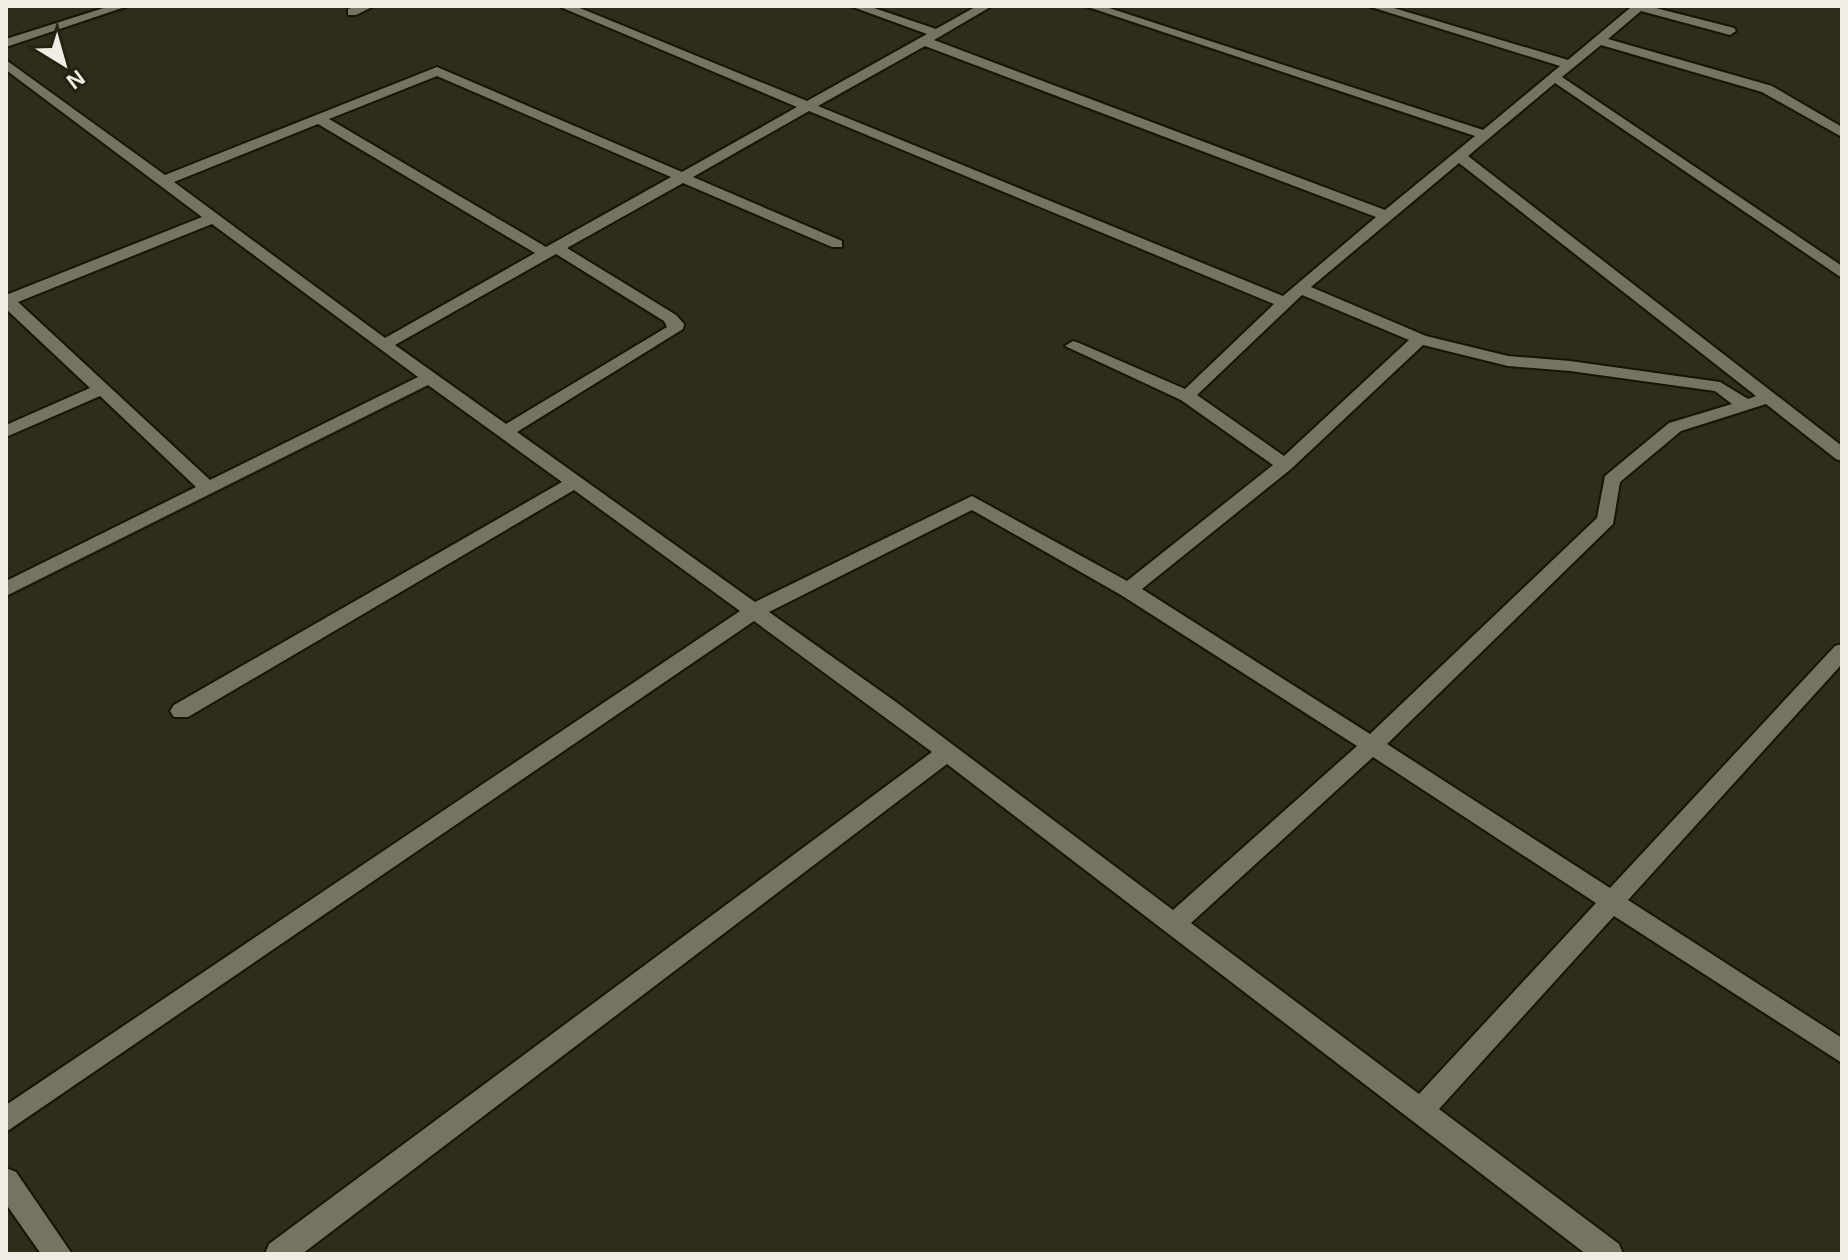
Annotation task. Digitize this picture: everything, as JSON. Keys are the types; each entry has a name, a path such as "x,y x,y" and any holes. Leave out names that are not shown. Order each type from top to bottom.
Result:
{"street":[{"path":"6,43 122,6"},
{"path":"352,12 368,6"},
{"path":"564,6 1284,302"},
{"path":"856,6 938,34"},
{"path":"384,345 986,6"},
{"path":"1091,6 1482,134"},
{"path":"1374,6 1562,71 1842,273"},
{"path":"1187,396 1300,288 1637,6 1730,31"},
{"path":"1599,40 1767,89 1842,133"},
{"path":"924,41 1386,216"},
{"path":"6,64 429,378 947,752 1609,1254"},
{"path":"164,181 437,71 686,176 837,244"},
{"path":"319,119 676,324 675,329 505,432"},
{"path":"1459,156 1842,455"},
{"path":"208,488 6,300 213,218"},
{"path":"1300,288 1420,339 1508,361 1570,366 1720,387 1744,404"},
{"path":"1128,590 1285,465 1420,339"},
{"path":"1073,346 1187,396 1285,465"},
{"path":"6,589 429,378"},
{"path":"6,432 102,389"},
{"path":"1174,924 1372,745 1606,520 1611,480 1675,427 1769,398"},
{"path":"181,711 575,482"},
{"path":"6,1120 754,611 972,502 1128,590 1372,745 1842,1052"},
{"path":"1420,1111 1842,651"},
{"path":"279,1254 947,752"},
{"path":"6,1181 58,1254"}]}
